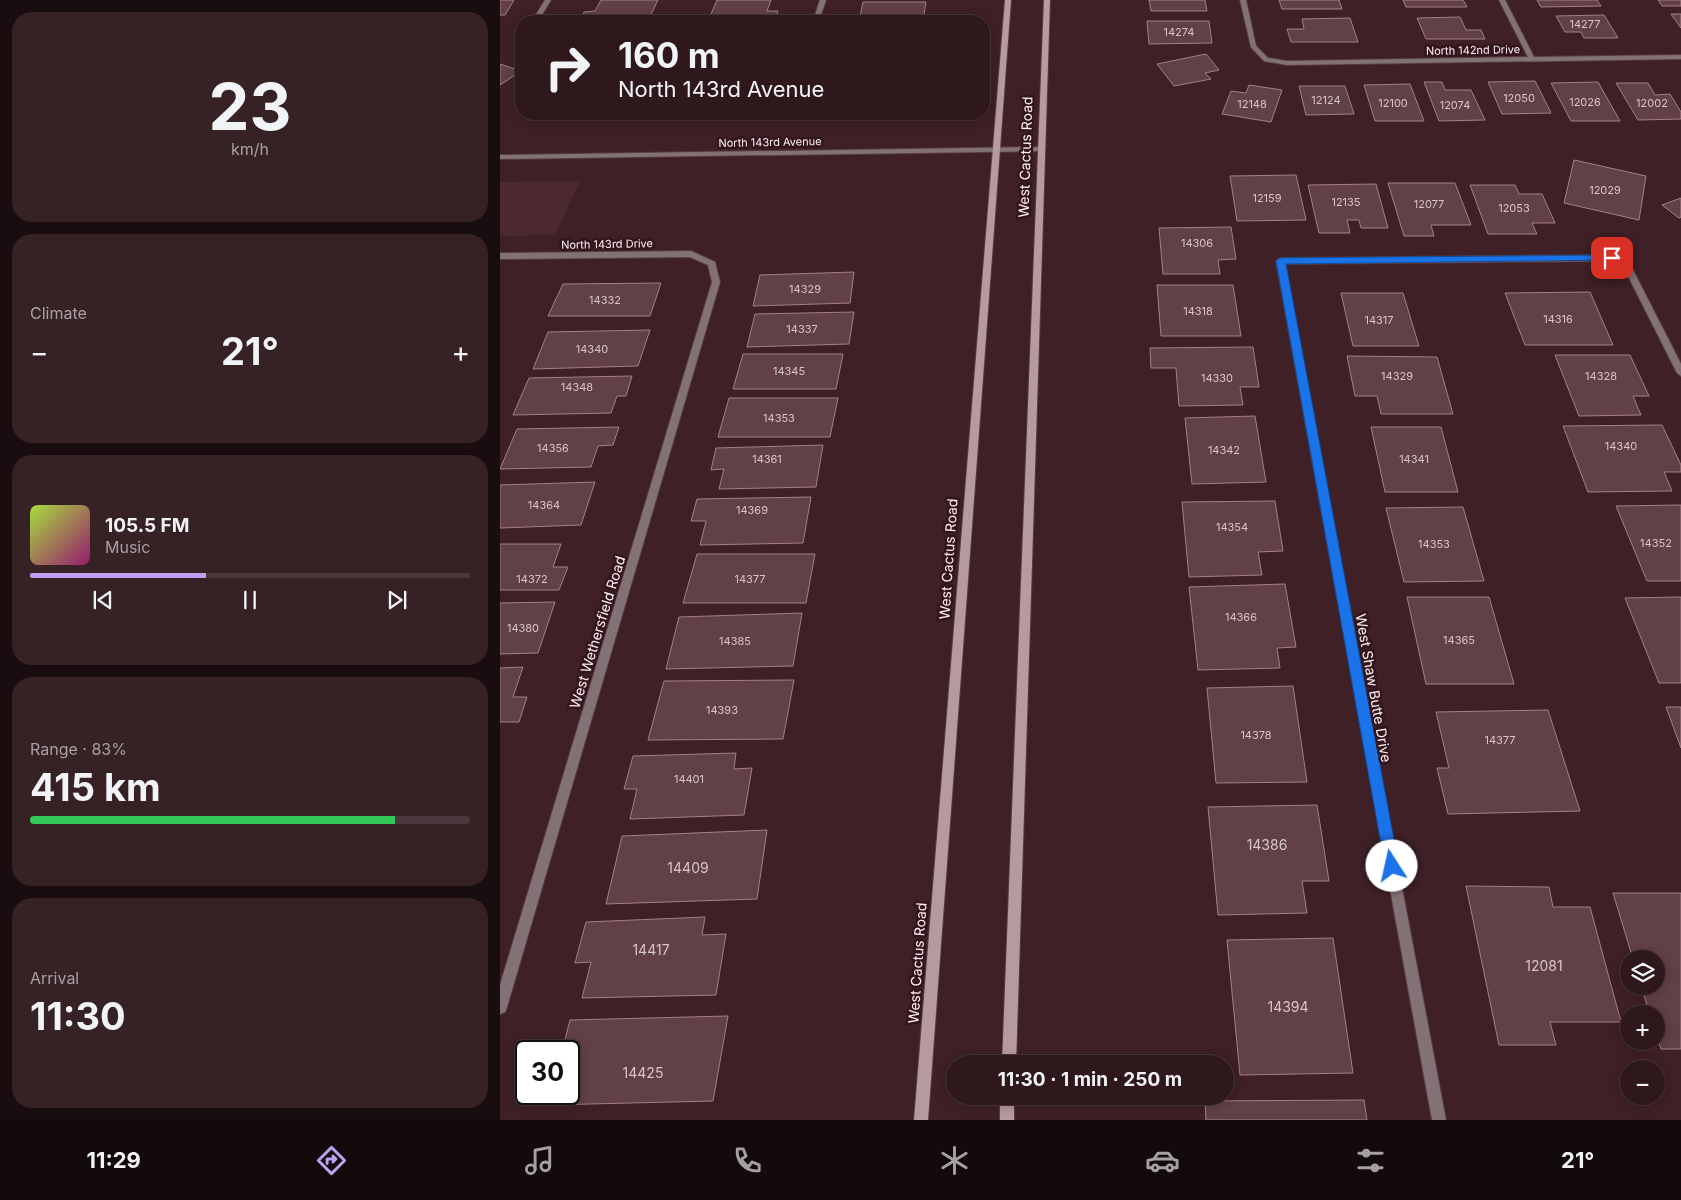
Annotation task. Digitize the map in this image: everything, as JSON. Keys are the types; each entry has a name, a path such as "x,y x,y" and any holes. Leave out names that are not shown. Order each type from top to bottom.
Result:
{"main road":[{"name":"West Cactus Road","path":"921,1120 1008,0"},
{"name":"West Cactus Road","path":"1008,1055 1047,0"},
{"path":"1006,1120 1007,1105"}],"street":[{"path":"539,15 548,0"},
{"path":"818,15 822,0"},
{"name":"North 142nd Drive","path":"1243,0 1253,46 1266,60 1287,62 1681,57"},
{"path":"1502,0 1532,58"},
{"name":"North 143rd Avenue","path":"500,157 1041,149"},
{"name":"North 143rd Drive","path":"500,256 691,254 712,264"},
{"name":"West Shaw Butte Drive","path":"1439,1120 1280,261 1612,258 1630,270 1681,373"},
{"name":"West Wethersfield Road","path":"500,1007 716,282 712,264"}],"shaded area":[{"path":"580,181 555,235 500,236 500,182"}],"building":[{"path":"500,0 514,0 505,15 500,15"},
{"path":"601,0 658,0 651,15 582,15 584,12 595,11"},
{"path":"717,0 771,0 767,11 778,11 777,15 711,15"},
{"path":"1149,0 1205,0 1207,11 1151,11"},
{"path":"1279,0 1339,0 1342,9 1282,9"},
{"path":"1403,0 1463,0 1467,7 1406,7"},
{"path":"1537,0 1597,0 1601,6 1541,7"},
{"path":"1658,0 1681,0 1681,6 1662,6"},
{"path":"863,2 926,2 924,15 860,15"},
{"path":"1671,14 1681,14 1681,28"},
{"path":"1604,15 1618,38 1584,38 1581,32 1565,32 1556,16"},
{"path":"1460,17 1466,30 1481,30 1485,39 1426,39 1417,18"},
{"path":"1350,18 1358,42 1291,42 1287,29 1304,29 1302,19"},
{"path":"1147,21 1209,21 1212,43 1149,44"},
{"path":"1206,54 1219,70 1205,73 1211,79 1174,86 1157,64"},
{"path":"500,64 515,69 515,75 500,85"},
{"path":"1535,81 1551,113 1502,114 1488,82"},
{"path":"1424,82 1442,82 1445,90 1471,90 1485,120 1439,121"},
{"path":"1598,82 1620,121 1571,121 1551,83"},
{"path":"1616,83 1648,83 1655,95 1670,94 1681,112 1681,119 1638,120"},
{"path":"1410,84 1424,121 1375,121 1364,85"},
{"path":"1249,85 1282,90 1271,122 1222,114 1231,91 1246,93"},
{"path":"1299,86 1345,86 1354,114 1306,115"},
{"path":"1574,160 1646,176 1639,220 1564,203"},
{"path":"1296,175 1306,220 1237,221 1230,176"},
{"path":"1388,183 1455,183 1471,225 1431,225 1434,236 1404,236"},
{"path":"1376,184 1388,228 1361,228 1359,220 1347,220 1350,233 1319,233 1308,185"},
{"path":"1470,185 1515,185 1519,194 1542,194 1555,223 1532,223 1537,234 1488,234"},
{"path":"1681,198 1681,217 1679,218 1662,205"},
{"path":"1231,227 1236,259 1218,260 1220,274 1163,274 1159,228"},
{"path":"854,272 850,303 753,306 760,275"},
{"path":"661,283 650,316 548,316 563,284"},
{"path":"1157,285 1233,285 1241,336 1161,336"},
{"path":"1590,292 1613,345 1525,345 1505,293"},
{"path":"1341,293 1403,293 1419,346 1353,346"},
{"path":"854,312 849,344 747,347 755,314"},
{"path":"650,330 638,366 533,369 548,332"},
{"path":"1253,347 1259,387 1240,387 1243,405 1179,406 1176,368 1151,368 1150,348"},
{"path":"743,354 843,354 836,389 733,389"},
{"path":"1555,355 1630,355 1649,396 1633,396 1641,415 1579,416"},
{"path":"1347,356 1437,357 1453,414 1381,414 1377,396 1355,396"},
{"path":"632,376 626,396 617,396 611,413 513,415 529,378"},
{"path":"729,398 838,398 830,437 718,437"},
{"path":"1255,416 1266,482 1192,484 1185,418"},
{"path":"1662,425 1681,465 1681,472 1664,472 1672,491 1588,492 1563,426"},
{"path":"619,427 613,445 598,446 591,467 500,469 517,429"},
{"path":"1371,427 1441,427 1458,492 1385,492"},
{"path":"823,445 816,487 719,489 724,469 711,470 716,448"},
{"path":"595,482 581,525 500,528 500,485"},
{"path":"811,497 803,543 700,545 706,521 691,521 697,499"},
{"path":"1275,501 1283,551 1258,552 1262,575 1189,577 1182,502"},
{"path":"1681,505 1681,581 1647,581 1616,506"},
{"path":"1463,507 1484,581 1404,582 1386,508"},
{"path":"500,544 561,544 553,567 568,567 559,590 500,590"},
{"path":"697,554 815,554 806,603 683,603"},
{"path":"1285,584 1296,647 1277,648 1280,668 1198,670 1189,587"},
{"path":"1407,597 1489,597 1514,684 1426,684"},
{"path":"1681,597 1681,683 1659,683 1625,598"},
{"path":"555,602 538,653 500,654 500,603"},
{"path":"802,613 793,666 666,669 679,617"},
{"path":"523,667 513,697 527,697 519,722 500,722 500,668"},
{"path":"794,680 783,739 648,740 664,681"},
{"path":"1293,686 1307,782 1216,783 1207,688"},
{"path":"1666,707 1681,707 1681,748"},
{"path":"1548,710 1580,811 1448,814 1437,768 1449,768 1436,712"},
{"path":"736,753 734,769 752,768 744,815 630,819 637,789 624,789 633,756"},
{"path":"1317,805 1329,881 1302,881 1307,913 1218,915 1208,807"},
{"path":"767,830 757,899 606,904 622,836"},
{"path":"1466,886 1549,887 1553,907 1590,907 1620,1022 1550,1022 1556,1045 1499,1045"},
{"path":"1613,893 1681,893 1681,1049 1665,1049 1665,1005 1647,1005 1644,995 1665,995 1665,950 1630,950"},
{"path":"705,917 702,935 726,934 716,995 582,998 591,962 575,963 586,922"},
{"path":"1333,938 1353,1073 1240,1075 1227,940"},
{"path":"728,1016 713,1101 580,1104 580,1040 565,1040 570,1020"},
{"path":"1364,1100 1367,1120 1206,1120 1205,1105 1234,1105 1234,1101"}],"route":[{"path":"1392,866 1280,261 1612,258"}]}
